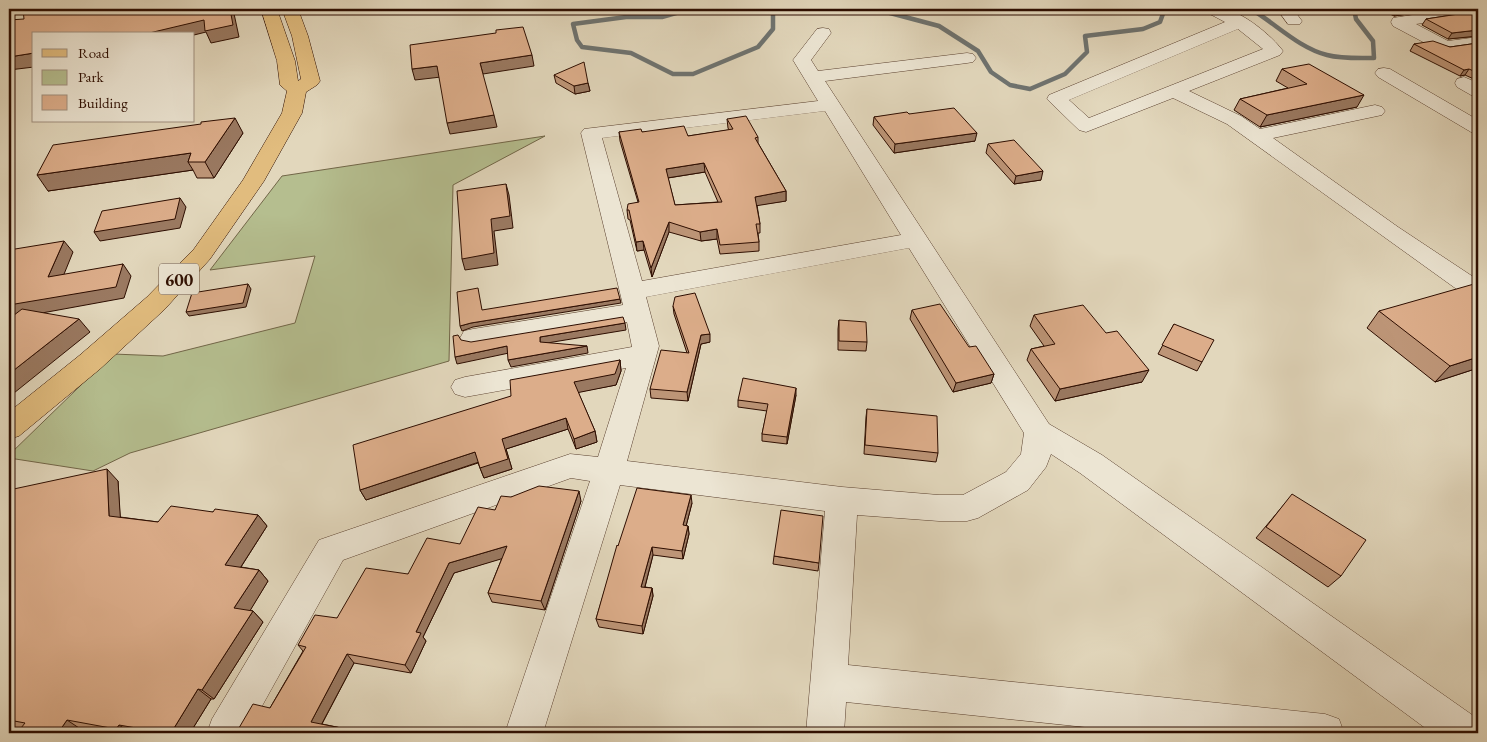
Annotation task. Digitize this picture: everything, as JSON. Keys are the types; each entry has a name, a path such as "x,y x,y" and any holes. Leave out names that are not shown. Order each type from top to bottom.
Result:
{"main road":[{"path":"269,9 286,61 289,84 297,89"},
{"name":"600","path":"9,428 90,362 156,303 202,254 253,181 292,113 297,89 311,81 300,36 290,9"}],"street":[{"path":"1212,9 1239,22 1260,36 1274,51 1086,126 1056,99 1239,22"},
{"path":"1478,10 1399,22 1446,47 1478,42"},
{"path":"1443,15 1478,33"},
{"path":"823,33 802,60 1039,432 1091,464 1464,733"},
{"path":"812,77 967,58"},
{"path":"1384,73 1478,128"},
{"path":"1174,90 1234,120 1390,232 1478,292"},
{"path":"524,733 609,470 646,346 636,301 591,133 830,105"},
{"path":"1256,136 1374,111"},
{"path":"473,338 917,239"},
{"path":"465,387 644,355"},
{"path":"226,733 331,550 570,466 842,500 939,508 967,508 1017,481 1035,458 1039,432"},
{"path":"825,733 842,500"},
{"path":"829,682 1325,733"}],"green space":[{"path":"545,136 453,185 449,361 130,453 93,471 9,458 9,455 113,354 163,356 295,323 315,256 210,270 282,176"}],"building":[{"path":"23,9 64,9 65,14 104,9 230,9 233,25 205,31 204,20 153,32 32,32 32,53 9,57 9,20 24,19"},
{"path":"1478,11 1478,30 1452,33 1426,19"},
{"path":"523,27 532,55 480,63 494,115 447,123 437,66 412,69 410,45 496,33 496,30"},
{"path":"1433,41 1450,47 1478,43 1478,73 1469,69 1464,70 1414,44"},
{"path":"584,62 588,83 574,86 554,75"},
{"path":"1309,64 1364,95 1267,115 1240,99 1307,84 1282,69"},
{"path":"954,108 977,133 895,144 874,117 907,112 909,114"},
{"path":"746,116 758,137 755,138 786,191 755,197 760,224 756,224 759,242 720,245 717,229 700,232 669,222 651,268 643,241 636,242 629,210 627,210 628,204 639,202 619,132 641,129 642,132 684,126 688,136 733,129 727,119","holes":["704,163 722,202 675,205 666,169"]},
{"path":"235,118 205,162 188,162 191,153 37,175 53,145"},
{"path":"1014,140 1043,171 1016,176 988,144"},
{"path":"506,184 510,216 491,219 494,253 462,259 457,191"},
{"path":"180,198 175,219 94,232 102,211"},
{"path":"64,241 48,277 123,264 116,287 9,305 9,250"},
{"path":"248,284 243,303 186,312 192,293"},
{"path":"1474,284 1478,286 1478,357 1450,366 1379,311"},
{"path":"478,288 482,310 617,288 620,299 460,326 457,292"},
{"path":"695,293 710,334 701,335 687,392 650,389 661,350 689,353 673,306 675,297"},
{"path":"940,304 969,347 976,346 994,374 956,383 912,310"},
{"path":"1083,305 1106,333 1117,331 1149,370 1060,389 1031,349 1055,344 1034,315"},
{"path":"22,309 79,319 9,374 9,319"},
{"path":"623,317 625,323 540,337 540,342 587,346 508,360 507,346 455,357 453,336 458,335 461,340 471,342"},
{"path":"839,320 866,322 867,342 839,341"},
{"path":"1174,324 1214,340 1202,362 1162,345"},
{"path":"620,360 615,374 574,382 595,431 574,439 566,418 502,439 508,459 480,468 475,452 360,490 353,445 511,396 510,380"},
{"path":"743,378 796,388 787,437 762,434 768,404 738,400"},
{"path":"867,409 937,416 938,453 865,445"},
{"path":"107,469 109,516 158,522 171,506 213,512 215,509 258,515 225,565 259,570 234,608 253,611 202,690 198,689 171,733 119,725 116,729 67,720 58,733 17,733 25,723 9,720 9,490"},
{"path":"539,486 579,491 541,601 488,593 507,546 449,563 416,632 421,633 405,665 347,654 311,722 361,733 236,733 253,704 270,708 306,647 298,645 315,615 337,618 366,568 408,574 427,538 460,544 478,507 495,510 501,496 511,497"},
{"path":"637,488 691,495 683,525 688,526 682,551 652,547 641,587 652,588 642,626 596,619 617,545"},
{"path":"1292,494 1366,540 1341,576 1266,527"},
{"path":"781,510 823,516 819,563 774,556"}],"waterway":[{"path":"690,9 662,17 626,17 573,24 577,40 582,47 631,53 673,74 693,74 758,47 773,29 773,9"},
{"path":"875,9 939,26 978,51 991,72 1010,85 1030,89 1065,74 1087,52 1085,36 1143,29 1160,22 1164,11 1160,9"},
{"path":"1251,9 1297,41 1317,52 1339,57 1374,58 1373,41 1356,19 1354,9"}]}
